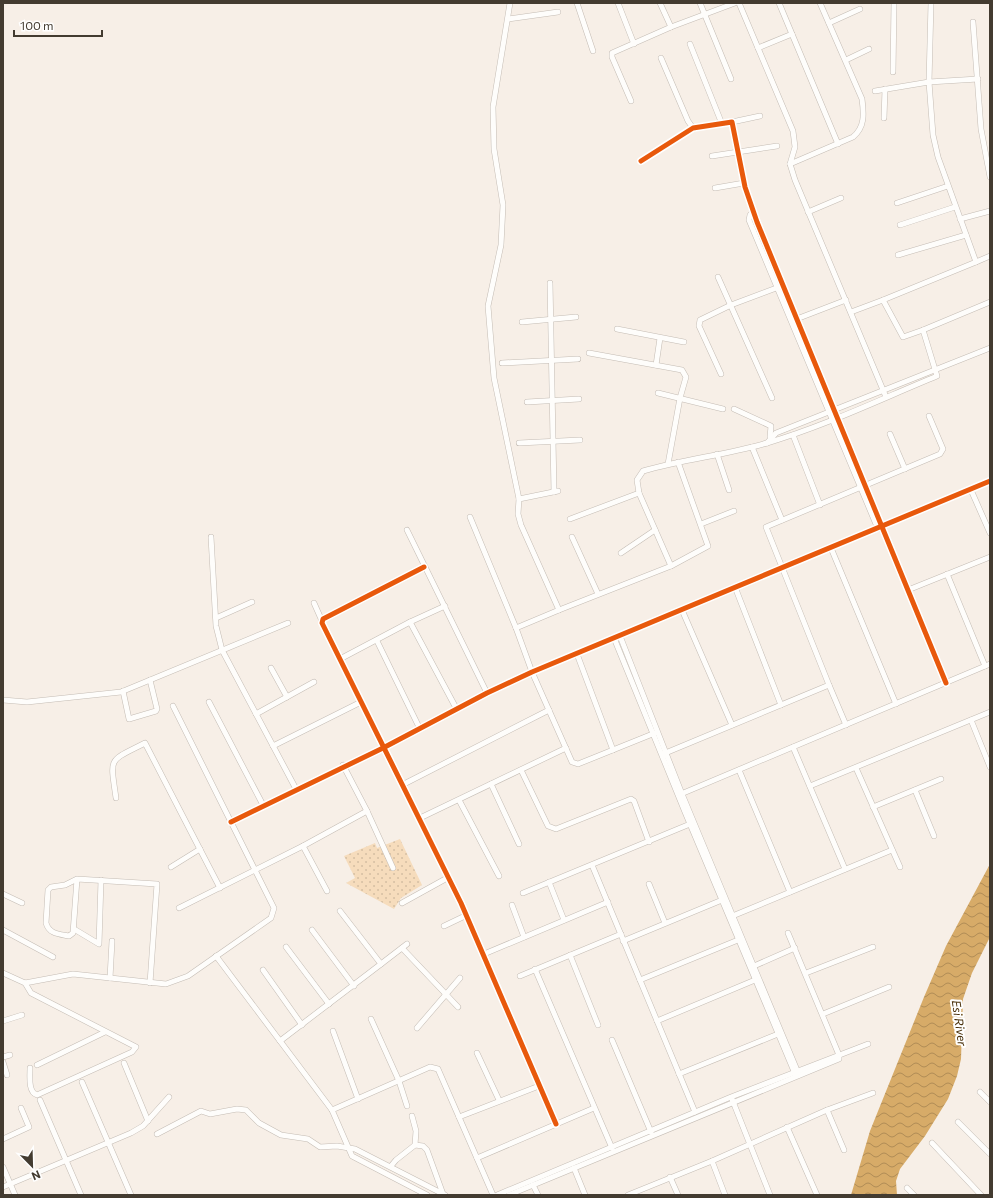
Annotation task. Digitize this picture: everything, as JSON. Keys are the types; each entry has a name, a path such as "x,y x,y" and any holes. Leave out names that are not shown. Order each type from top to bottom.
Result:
{"street":[{"path":"510,3 493,107 494,149 503,205 501,245 488,306 494,378 519,499 518,514 521,525 559,610"},
{"path":"577,3 592,50"},
{"path":"618,3 634,44"},
{"path":"660,3 671,27"},
{"path":"700,3 732,79"},
{"path":"631,102 612,55 671,27 735,3"},
{"path":"739,3 795,138 795,147 790,164 808,212 886,397"},
{"path":"779,3 838,144"},
{"path":"790,164 838,144 858,133 864,114 862,99 820,3"},
{"path":"893,72 894,3"},
{"path":"931,3 929,82 933,135 938,157 955,208 976,262"},
{"path":"829,23 860,9"},
{"path":"508,19 558,12"},
{"path":"973,22 981,129 990,177"},
{"path":"758,48 792,34"},
{"path":"690,44 722,124"},
{"path":"846,60 869,49"},
{"path":"661,58 688,121 693,128"},
{"path":"875,91 929,82 978,79"},
{"path":"884,118 885,89"},
{"path":"641,161 693,128 760,116"},
{"path":"732,122 744,183 780,287 835,418 866,486 880,528"},
{"path":"712,156 777,146"},
{"path":"715,188 744,183"},
{"path":"897,203 948,186"},
{"path":"808,212 841,198"},
{"path":"900,225 955,208"},
{"path":"960,219 990,210"},
{"path":"898,255 966,235"},
{"path":"851,312 990,256"},
{"path":"718,277 772,398"},
{"path":"519,499 556,491 553,441 550,282"},
{"path":"721,374 699,326 700,320 731,305 780,287"},
{"path":"794,320 846,300"},
{"path":"883,300 903,337 990,302"},
{"path":"522,322 576,318"},
{"path":"617,329 684,342"},
{"path":"671,566 639,493 637,480 643,471 668,464 752,447 793,435 937,376 923,330"},
{"path":"656,365 660,338"},
{"path":"770,437 776,433 883,389 990,348"},
{"path":"589,353 682,370 685,373 686,376 680,398 668,464"},
{"path":"502,363 578,359"},
{"path":"658,393 723,409"},
{"path":"527,402 579,399"},
{"path":"734,409 771,426 770,437 767,443"},
{"path":"846,725 766,530 767,526 866,486 943,452 929,416"},
{"path":"835,418 860,488 908,590 946,683"},
{"path":"890,434 904,470"},
{"path":"793,435 820,505"},
{"path":"519,443 580,440"},
{"path":"752,447 782,520"},
{"path":"717,454 729,490"},
{"path":"516,628 671,566 708,546 678,462"},
{"path":"231,822 343,765 383,748 456,708 532,672 990,481"},
{"path":"971,490 990,533"},
{"path":"570,520 639,493"},
{"path":"701,524 734,511"},
{"path":"470,517 516,628 532,672 572,762 575,764 655,733"},
{"path":"407,530 487,693"},
{"path":"621,553 655,530"},
{"path":"211,537 217,632 222,650 296,789"},
{"path":"572,537 598,594"},
{"path":"831,548 896,704"},
{"path":"908,590 990,557"},
{"path":"322,620 424,567"},
{"path":"680,795 988,665 947,574"},
{"path":"735,587 781,705"},
{"path":"216,618 252,602"},
{"path":"314,603 383,748 420,818 467,915 556,1124"},
{"path":"340,660 410,622 445,606"},
{"path":"682,610 732,725"},
{"path":"410,622 456,708"},
{"path":"3,700 27,702 131,691 144,686 150,680 288,623"},
{"path":"620,636 655,733"},
{"path":"614,638 664,753 690,824 722,900 731,917 738,940 778,1034 797,1073"},
{"path":"377,641 420,727"},
{"path":"577,654 613,750"},
{"path":"272,668 287,697"},
{"path":"123,691 129,719 156,711 157,709 150,680"},
{"path":"256,714 314,682"},
{"path":"664,753 829,685"},
{"path":"210,702 263,806"},
{"path":"273,746 361,702"},
{"path":"25,983 73,974 150,983 166,984 178,981 188,976 271,918 274,908 173,706"},
{"path":"402,785 550,710"},
{"path":"810,786 990,712"},
{"path":"971,720 990,767"},
{"path":"116,798 112,763 116,758 145,743 220,888"},
{"path":"793,747 845,869"},
{"path":"420,818 566,748"},
{"path":"343,765 367,811 393,868"},
{"path":"856,768 900,867"},
{"path":"521,770 548,826 551,828 556,829 631,799 634,801 649,842"},
{"path":"739,770 790,892"},
{"path":"873,807 941,779"},
{"path":"491,784 519,844"},
{"path":"915,790 934,836"},
{"path":"680,795 731,917 754,966 797,1073"},
{"path":"459,800 499,876"},
{"path":"179,908 303,846 367,811"},
{"path":"523,892 649,842 690,824"},
{"path":"303,846 327,890"},
{"path":"171,867 200,849"},
{"path":"731,917 892,850"},
{"path":"592,865 695,1112"},
{"path":"402,903 449,877"},
{"path":"77,879 74,929 72,936 53,932 48,928 46,923 48,890 51,887 65,885 77,879 157,884 150,983"},
{"path":"74,929 99,944 101,880"},
{"path":"549,882 564,920"},
{"path":"649,884 665,924"},
{"path":"3,894 22,903"},
{"path":"624,941 722,900"},
{"path":"484,954 608,902"},
{"path":"512,905 524,937"},
{"path":"340,911 381,964"},
{"path":"444,926 467,915"},
{"path":"3,930 53,957"},
{"path":"312,930 354,986"},
{"path":"509,1195 797,1073 839,1059 839,1055 823,1014 788,933"},
{"path":"520,976 621,934"},
{"path":"640,980 738,940"},
{"path":"110,978 112,941"},
{"path":"280,1042 407,944"},
{"path":"286,947 329,1004"},
{"path":"806,973 873,947"},
{"path":"402,948 458,1007"},
{"path":"754,966 795,948"},
{"path":"570,955 598,1025"},
{"path":"216,956 332,1110 346,1147 352,1156 428,1195"},
{"path":"535,969 612,1148"},
{"path":"262,970 302,1025"},
{"path":"3,973 25,983 31,993 136,1047 132,1052 38,1095 34,1093 30,1085 30,1068"},
{"path":"417,1028 460,978"},
{"path":"657,1021 755,980"},
{"path":"823,1014 889,987"},
{"path":"3,1021 22,1015"},
{"path":"371,1019 399,1081 407,1106"},
{"path":"333,1031 358,1099"},
{"path":"37,1065 105,1032"},
{"path":"679,1074 778,1034"},
{"path":"612,1040 651,1132"},
{"path":"839,1055 868,1044"},
{"path":"477,1053 499,1100"},
{"path":"3,1057 10,1054"},
{"path":"3,1062 7,1075"},
{"path":"124,1063 148,1121"},
{"path":"332,1110 430,1067 435,1067 438,1070 493,1195"},
{"path":"82,1082 131,1195"},
{"path":"459,1117 499,1100 539,1086"},
{"path":"980,1092 990,1102"},
{"path":"630,1195 670,1177 712,1161 827,1110 873,1093"},
{"path":"3,1187 67,1162 131,1133 148,1121 169,1097"},
{"path":"40,1100 81,1195"},
{"path":"497,1195 651,1132 695,1112 732,1100"},
{"path":"732,1100 770,1195"},
{"path":"3,1139 29,1127 21,1108"},
{"path":"477,1158 594,1108"},
{"path":"157,1134 201,1111 210,1114 243,1110 250,1113 259,1122 281,1135 308,1139 320,1147 337,1146 355,1149 391,1166 444,1195"},
{"path":"827,1110 844,1150"},
{"path":"412,1116 416,1132 415,1145"},
{"path":"958,1122 990,1154"},
{"path":"788,1127 817,1195"},
{"path":"932,1143 981,1195"},
{"path":"391,1166 396,1160 415,1145 423,1146 427,1150 444,1195"},
{"path":"712,1161 725,1195"},
{"path":"3,1167 15,1195"},
{"path":"574,1168 585,1195"},
{"path":"670,1177 678,1195"},
{"path":"533,1185 538,1195"},
{"path":"907,1188 914,1195"}],"shaded area":[{"path":"400,839 422,885 401,898 394,909 346,883 355,878 344,856 375,843 377,848"}],"water":[{"name":"Esi River","path":"990,864 990,937 972,973 963,999 961,1059 957,1076 948,1099 925,1136 900,1169 896,1181 897,1195 851,1195 870,1131 924,997 946,946"}],"cycle path":[{"path":"641,161 693,128 732,122 745,187 757,222 946,683"},
{"path":"231,822 383,748 487,693 532,672 990,481"},
{"path":"424,567 323,619 322,623 461,903 556,1124"}]}
